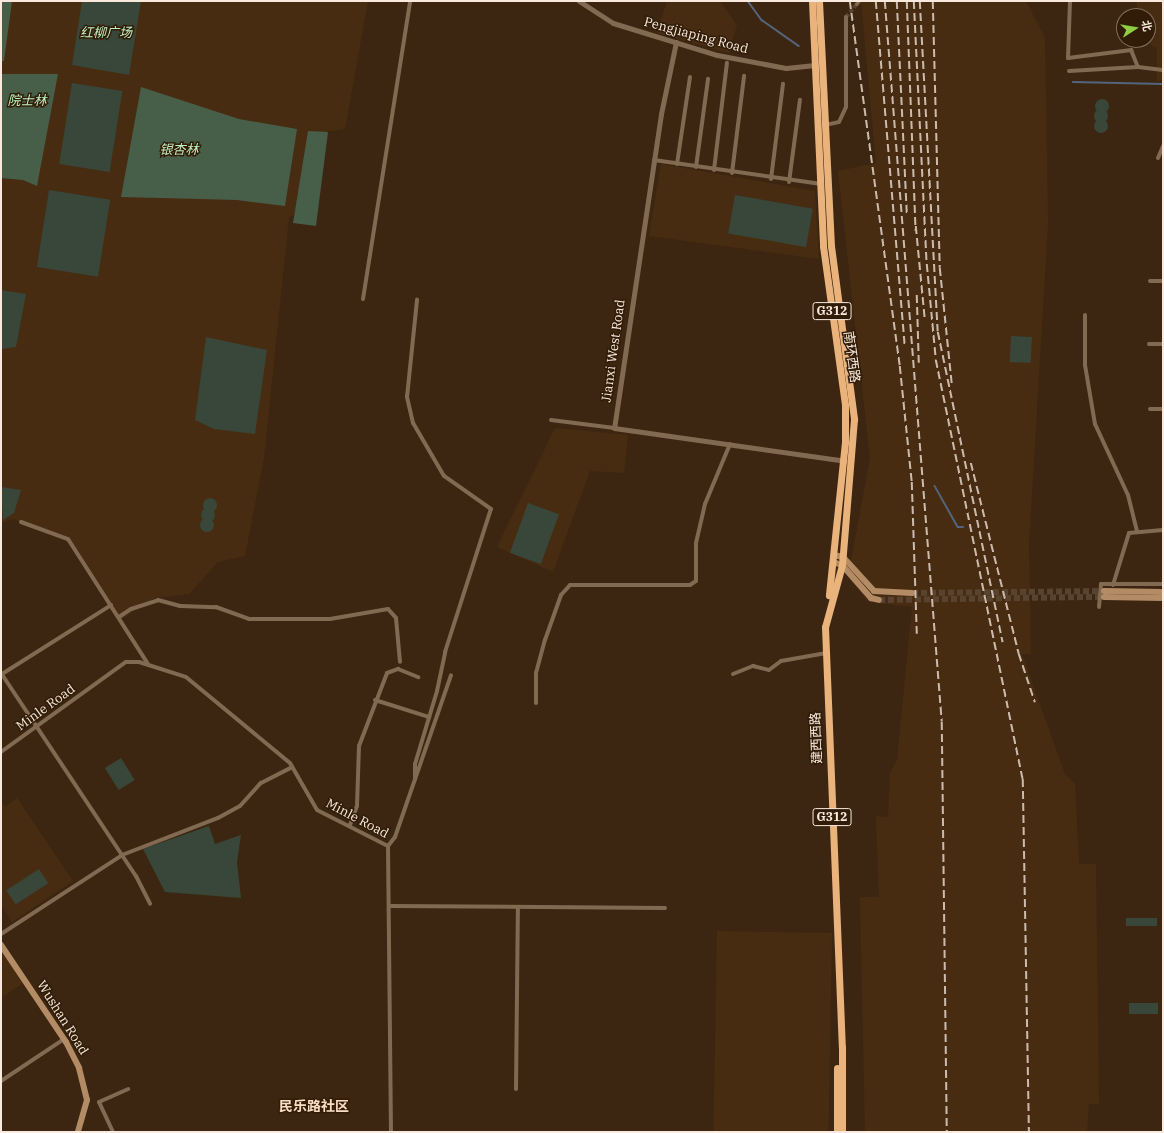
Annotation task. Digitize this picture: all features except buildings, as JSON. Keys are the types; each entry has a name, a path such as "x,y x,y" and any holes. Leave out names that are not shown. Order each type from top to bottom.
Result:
{"highway":[{"name":"南环西路","path":"812,1 823,184 830,246 853,394 851,462"},
{"name":"南环西路","path":"819,1 825,125 823,246 845,405 842,460 826,619"},
{"name":"建西西路","path":"841,1015 826,653 826,619 842,565 851,462"},
{"name":"G312","path":"837,1132 841,1015"},
{"name":"G312","path":"841,1015 842,1132"}],"main road":[{"path":"833,558 843,557 874,591 912,593"},
{"path":"833,558 842,565 871,598 879,600"},
{"path":"1163,592 1104,594 1163,598"},
{"name":"Wushan Road","path":"1,945 64,1039 80,1068 85,1090 86,1109 78,1132"}],"street":[{"path":"363,299 410,1"},
{"name":"Pengjiaping Road","path":"579,1 613,23 676,42 764,65 786,68 815,65"},
{"path":"1070,1 1068,58 1131,50 1138,67"},
{"path":"825,125 839,122 846,107 846,17"},
{"name":"Jianxi West Road","path":"614,428 654,160 676,42"},
{"path":"714,170 727,63"},
{"path":"1069,70 1138,67 1163,70"},
{"path":"732,173 744,76"},
{"path":"677,164 690,77"},
{"path":"696,167 708,79"},
{"path":"771,179 783,84"},
{"path":"789,182 800,100"},
{"path":"1158,158 1163,146"},
{"path":"654,160 789,182 823,184"},
{"path":"1150,281 1163,281"},
{"path":"415,779 415,764 445,652 491,509 444,476 413,423 407,397 417,300"},
{"path":"1086,315 1085,365 1095,424 1128,495 1137,530"},
{"path":"1149,344 1163,344"},
{"path":"1150,410 1163,409"},
{"path":"551,420 851,462"},
{"path":"536,703 536,673 545,640 561,595 570,585 690,585 696,581 696,543 705,504 730,444"},
{"path":"21,522 68,539 149,664"},
{"path":"1113,585 1129,533 1137,530 1163,530"},
{"path":"1099,607 1101,584 1163,584"},
{"path":"119,617 130,609 158,600 180,606 216,607 249,619 330,619 388,609 396,618 400,662"},
{"path":"111,605 1,673 122,855 150,904"},
{"path":"733,674 753,666 768,670 781,661 826,653"},
{"name":"Minle Road","path":"1,752 37,728 126,662 149,664 186,677 292,767 317,810 350,825 388,846 391,906 391,1132"},
{"path":"350,825 357,806 359,746 375,700 392,669 418,677"},
{"path":"388,846 395,838 450,675"},
{"path":"375,700 429,716"},
{"path":"1,934 122,855 224,815 240,806 261,783 292,767"},
{"path":"391,906 665,908"},
{"path":"516,1089 518,907"},
{"path":"1,1081 64,1039"},
{"path":"113,1132 100,1102 128,1089"}],"shaded area":[{"path":"1,1 368,1 345,129 309,134 295,214 289,217 264,458 245,556 218,562 189,594 155,598 122,619 72,544 14,519 1,523"},
{"path":"667,1 720,1 737,25 729,53 657,33"},
{"path":"861,1 1026,1 1045,38 1048,223 1029,544 1031,654 1022,654 1065,774 1075,784 1079,864 1096,864 1099,1104 1089,1104 1087,1132 865,1132 860,897 879,897 876,816 888,817 890,773 897,760 912,607 868,602 848,577 870,458 838,171 876,163"},
{"path":"1137,1 1163,1 1163,80 1157,82 1156,8 1137,8"},
{"path":"661,164 815,191 819,259 649,236"},
{"path":"555,428 628,435 624,473 590,471 553,572 497,547"},
{"path":"17,798 73,881 12,922 1,905 1,801 5,807"},
{"path":"717,931 832,933 829,1132 713,1132"},
{"path":"1,950 23,983 1,998"}],"green space":[{"path":"1,1 12,1 4,61 1,61"},
{"name":"红柳广场","path":"82,1 141,1 129,75 72,65"},
{"name":"院士林","path":"1,74 58,74 37,186 23,180 1,178"},
{"path":"72,83 122,91 110,172 59,164"},
{"name":"银杏林","path":"141,87 239,119 297,129 285,206 237,200 121,197"},
{"path":"1102,99 1107,101 1109,106 1107,111 1102,113 1097,111 1095,106 1097,101"},
{"path":"1101,109 1106,111 1108,116 1106,121 1101,123 1096,121 1094,116 1096,111"},
{"path":"1101,119 1106,121 1108,126 1106,131 1101,133 1096,131 1094,126 1096,121"},
{"path":"308,131 328,132 316,226 293,223"},
{"path":"49,190 110,200 98,277 37,267"},
{"path":"735,195 813,209 806,247 728,233"},
{"path":"1,290 26,294 16,347 1,349"},
{"path":"1011,336 1032,337 1031,363 1010,362"},
{"path":"206,337 267,350 255,434 214,429 195,420"},
{"path":"1,487 21,490 14,513 3,520"},
{"path":"210,498 215,500 217,505 215,510 210,512 205,510 203,505 205,500"},
{"path":"528,503 559,514 541,564 510,553"},
{"path":"208,508 213,510 215,515 213,520 208,522 203,520 201,515 203,510"},
{"path":"207,518 212,520 214,525 212,530 207,532 202,530 200,525 202,520"},
{"path":"121,758 135,780 119,790 105,768"},
{"path":"209,826 215,844 241,835 237,862 241,898 165,892 143,849"},
{"path":"39,869 48,883 16,904 6,890"},
{"path":"1126,918 1157,918 1157,926 1126,926"},
{"path":"1129,1003 1158,1003 1158,1014 1129,1014"}],"waterway":[{"path":"748,1 762,20 799,46"},
{"path":"1073,82 1163,84"},
{"path":"935,486 958,527 963,527"}],"tunnel":[{"path":"846,17 857,4"},
{"path":"912,593 1104,591"},
{"path":"879,600 1104,597"}],"railway":[{"path":"850,1 900,366 912,482 917,634"},
{"path":"876,1 905,346"},
{"path":"885,1 942,722 947,1132"},
{"path":"897,1 907,215"},
{"path":"907,1 916,231"},
{"path":"914,1 927,264 936,360 1023,779 1029,1132"},
{"path":"920,1 938,332 1003,642"},
{"path":"933,1 940,268 952,384"},
{"path":"916,226 925,320"},
{"path":"917,295 919,363"},
{"path":"971,463 1019,654 1035,702"}],"district":[{"name":"民乐路社区","path":"314,1106"}]}
